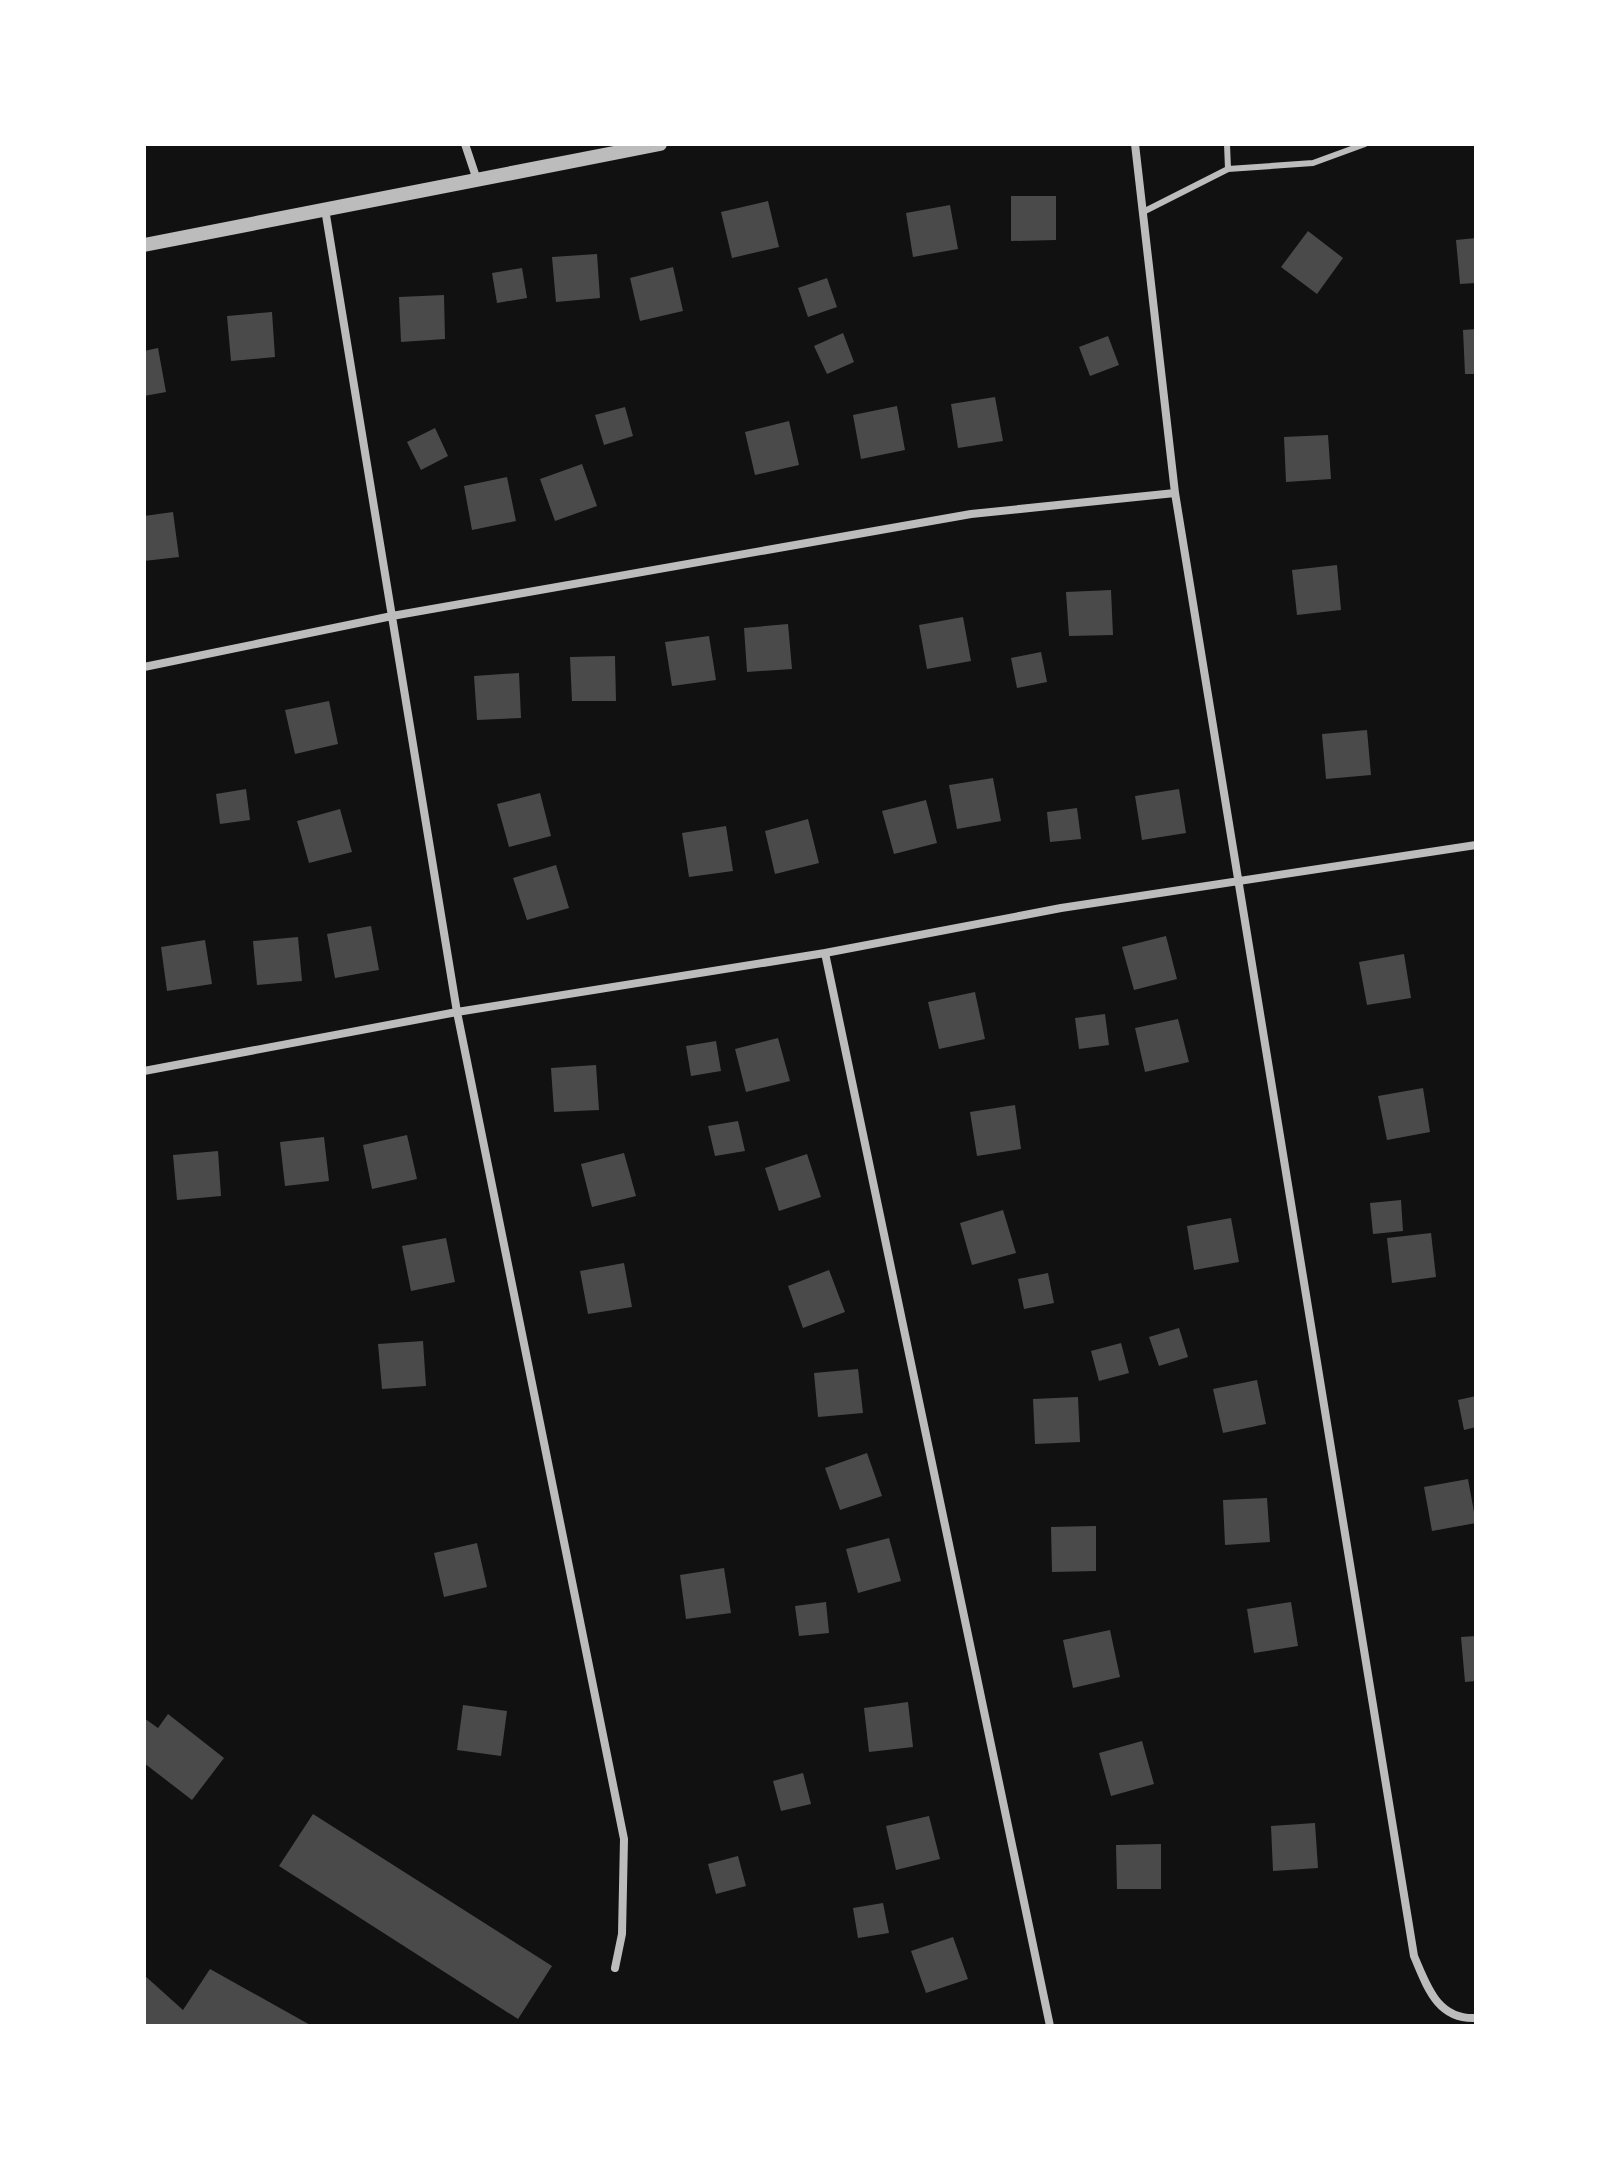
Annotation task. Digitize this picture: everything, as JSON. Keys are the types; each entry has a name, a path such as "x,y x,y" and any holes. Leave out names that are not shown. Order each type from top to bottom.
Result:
{"street":[{"path":"465,144 477,180"},
{"path":"144,245 660,144"},
{"path":"1135,144 1175,493 1414,1956 1432,1998 1448,2014 1476,2018"},
{"path":"325,209 457,1012 624,1839 622,1934 615,1968"},
{"path":"144,667 392,616 971,514 1175,493"},
{"path":"144,1071 457,1012 825,953 1061,908 1240,884 1476,845"},
{"path":"825,953 1050,2026"}],"lane":[{"path":"1227,144 1228,169"},
{"path":"1143,212 1228,169 1313,163 1365,144"}],"building":[{"path":"1011,196 1056,196 1056,240 1011,241"},
{"path":"768,201 779,247 732,258 721,212"},
{"path":"950,205 958,249 913,257 906,213"},
{"path":"1308,231 1343,258 1317,294 1281,267"},
{"path":"1476,238 1476,283 1460,284 1456,240"},
{"path":"597,254 600,298 556,302 552,257"},
{"path":"673,267 683,311 640,321 630,278"},
{"path":"522,268 527,298 497,303 492,273"},
{"path":"827,278 837,307 808,317 798,288"},
{"path":"444,295 445,339 401,342 399,297"},
{"path":"272,312 275,357 231,361 227,316"},
{"path":"1476,329 1476,374 1465,374 1463,330"},
{"path":"843,333 854,362 827,374 814,346"},
{"path":"1108,336 1119,365 1090,376 1079,347"},
{"path":"158,348 166,392 144,396 144,351"},
{"path":"995,397 1003,441 958,448 951,404"},
{"path":"897,406 905,450 861,459 853,415"},
{"path":"625,407 633,436 604,445 595,415"},
{"path":"789,421 799,465 755,475 745,432"},
{"path":"435,428 448,456 421,470 407,442"},
{"path":"1328,435 1331,479 1286,482 1284,437"},
{"path":"582,464 597,506 555,521 540,479"},
{"path":"507,477 516,521 472,530 464,486"},
{"path":"173,512 179,557 144,561 144,516"},
{"path":"1337,565 1341,610 1297,615 1292,570"},
{"path":"1111,590 1113,635 1069,636 1066,592"},
{"path":"963,617 971,661 927,669 919,625"},
{"path":"788,624 792,669 747,672 744,628"},
{"path":"709,636 716,680 672,686 665,642"},
{"path":"1041,652 1047,682 1017,688 1011,658"},
{"path":"615,656 616,701 572,701 570,657"},
{"path":"519,673 521,718 477,720 474,676"},
{"path":"329,701 338,744 295,754 285,710"},
{"path":"1367,730 1371,775 1326,779 1322,734"},
{"path":"993,778 1001,821 957,829 949,785"},
{"path":"246,789 250,820 220,824 216,794"},
{"path":"1179,789 1186,833 1142,840 1135,796"},
{"path":"540,793 551,836 509,847 497,804"},
{"path":"926,800 937,843 894,854 882,811"},
{"path":"1077,808 1081,839 1050,842 1047,812"},
{"path":"340,809 352,852 309,863 297,821"},
{"path":"808,819 819,863 775,874 765,831"},
{"path":"726,826 733,871 689,877 682,833"},
{"path":"556,865 569,908 527,920 513,878"},
{"path":"371,926 379,970 335,978 327,934"},
{"path":"1166,936 1177,979 1134,990 1122,947"},
{"path":"298,937 302,981 257,985 253,941"},
{"path":"205,940 212,984 167,991 161,947"},
{"path":"1404,954 1411,998 1367,1005 1359,962"},
{"path":"975,992 985,1039 939,1049 928,1002"},
{"path":"1105,1014 1109,1045 1079,1049 1075,1018"},
{"path":"1178,1019 1189,1062 1145,1072 1135,1028"},
{"path":"778,1038 790,1081 746,1092 735,1049"},
{"path":"716,1041 721,1071 691,1076 686,1046"},
{"path":"596,1065 599,1110 554,1112 551,1068"},
{"path":"1423,1088 1430,1132 1387,1140 1378,1096"},
{"path":"1015,1105 1021,1149 977,1156 970,1112"},
{"path":"738,1121 745,1151 715,1156 708,1126"},
{"path":"407,1135 417,1179 372,1189 363,1145"},
{"path":"324,1137 329,1181 285,1186 280,1142"},
{"path":"218,1151 221,1196 177,1200 173,1155"},
{"path":"624,1153 636,1196 592,1207 581,1164"},
{"path":"807,1154 821,1197 779,1211 765,1168"},
{"path":"1401,1200 1403,1231 1373,1234 1370,1203"},
{"path":"1003,1210 1016,1253 972,1265 960,1223"},
{"path":"1231,1218 1239,1262 1194,1270 1187,1226"},
{"path":"1431,1233 1436,1277 1392,1283 1387,1238"},
{"path":"446,1238 455,1282 411,1291 402,1246"},
{"path":"624,1263 632,1307 588,1314 580,1271"},
{"path":"829,1270 845,1312 803,1328 788,1286"},
{"path":"1048,1273 1054,1303 1024,1309 1018,1279"},
{"path":"1179,1328 1188,1357 1159,1366 1149,1337"},
{"path":"423,1341 426,1386 382,1389 378,1344"},
{"path":"1121,1343 1129,1373 1099,1381 1091,1351"},
{"path":"858,1369 863,1413 818,1417 814,1373"},
{"path":"1257,1380 1266,1424 1223,1433 1213,1389"},
{"path":"1476,1396 1476,1427 1464,1430 1458,1400"},
{"path":"1078,1397 1080,1442 1035,1444 1033,1399"},
{"path":"867,1453 882,1496 840,1510 825,1468"},
{"path":"1468,1479 1476,1523 1432,1531 1424,1487"},
{"path":"1267,1498 1270,1542 1225,1545 1223,1500"},
{"path":"1096,1526 1096,1571 1052,1572 1051,1527"},
{"path":"889,1538 901,1581 858,1593 846,1549"},
{"path":"477,1543 487,1587 444,1597 434,1553"},
{"path":"724,1568 731,1613 686,1619 680,1575"},
{"path":"826,1602 829,1633 799,1636 795,1606"},
{"path":"1291,1602 1298,1646 1254,1653 1247,1609"},
{"path":"1110,1630 1120,1677 1073,1688 1063,1640"},
{"path":"1476,1636 1476,1681 1465,1682 1461,1637"},
{"path":"908,1702 913,1747 869,1752 864,1708"},
{"path":"463,1705 507,1711 501,1756 457,1750"},
{"path":"168,1714 224,1758 192,1800 144,1763 144,1718 158,1728"},
{"path":"1142,1741 1154,1784 1111,1796 1099,1753"},
{"path":"803,1773 811,1804 781,1811 773,1781"},
{"path":"313,1814 552,1966 518,2019 279,1866"},
{"path":"929,1816 940,1859 896,1870 886,1826"},
{"path":"1315,1823 1318,1868 1273,1871 1271,1826"},
{"path":"1161,1844 1161,1889 1117,1889 1116,1845"},
{"path":"738,1856 746,1886 716,1894 708,1864"},
{"path":"883,1903 889,1933 858,1938 853,1908"},
{"path":"953,1937 968,1979 926,1993 911,1951"},
{"path":"210,1969 312,2026 144,2026 144,1975 183,2010"}]}
